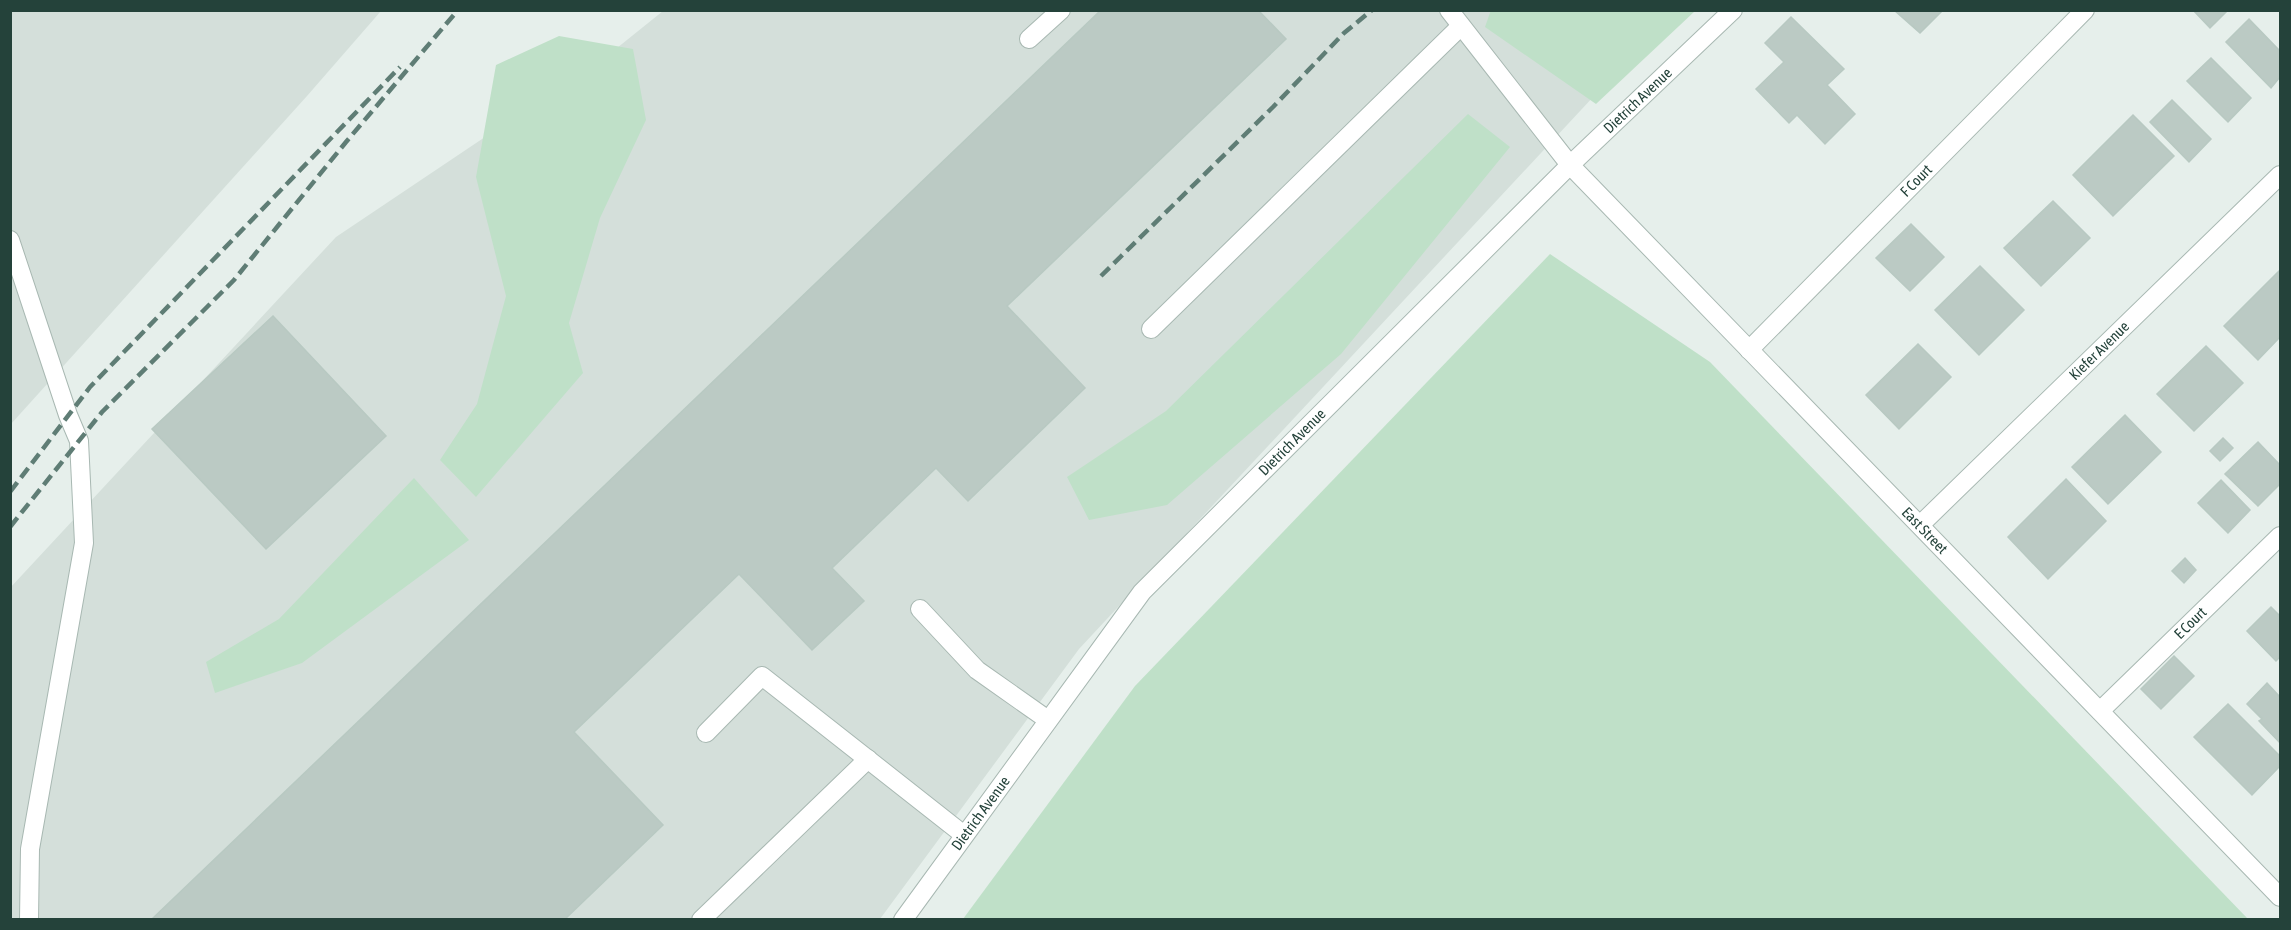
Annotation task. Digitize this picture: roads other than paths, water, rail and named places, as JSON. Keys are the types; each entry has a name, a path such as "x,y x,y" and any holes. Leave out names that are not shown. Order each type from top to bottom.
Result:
{"street":[{"path":"1029,39 1060,10"},
{"name":"East Street","path":"1449,10 1570,165 2280,897"},
{"name":"Dietrich Avenue","path":"903,920 1142,592 1570,165 1733,10"},
{"name":"F Court","path":"1749,350 2085,10"},
{"path":"1151,329 1461,26"},
{"name":"Kiefer Avenue","path":"1920,525 2280,175"},
{"path":"10,240 68,415 79,441 84,543 30,849 29,920"},
{"name":"E Court","path":"2100,711 2280,536"},
{"path":"920,609 977,670 1048,720"},
{"path":"706,733 762,676 964,835"},
{"path":"700,920 868,759"}],"railway":[{"path":"10,527 102,412 234,280 346,142 458,10"},
{"path":"1101,276 1273,107 1344,33 1372,10"},
{"path":"10,492 90,387 400,67"}]}
